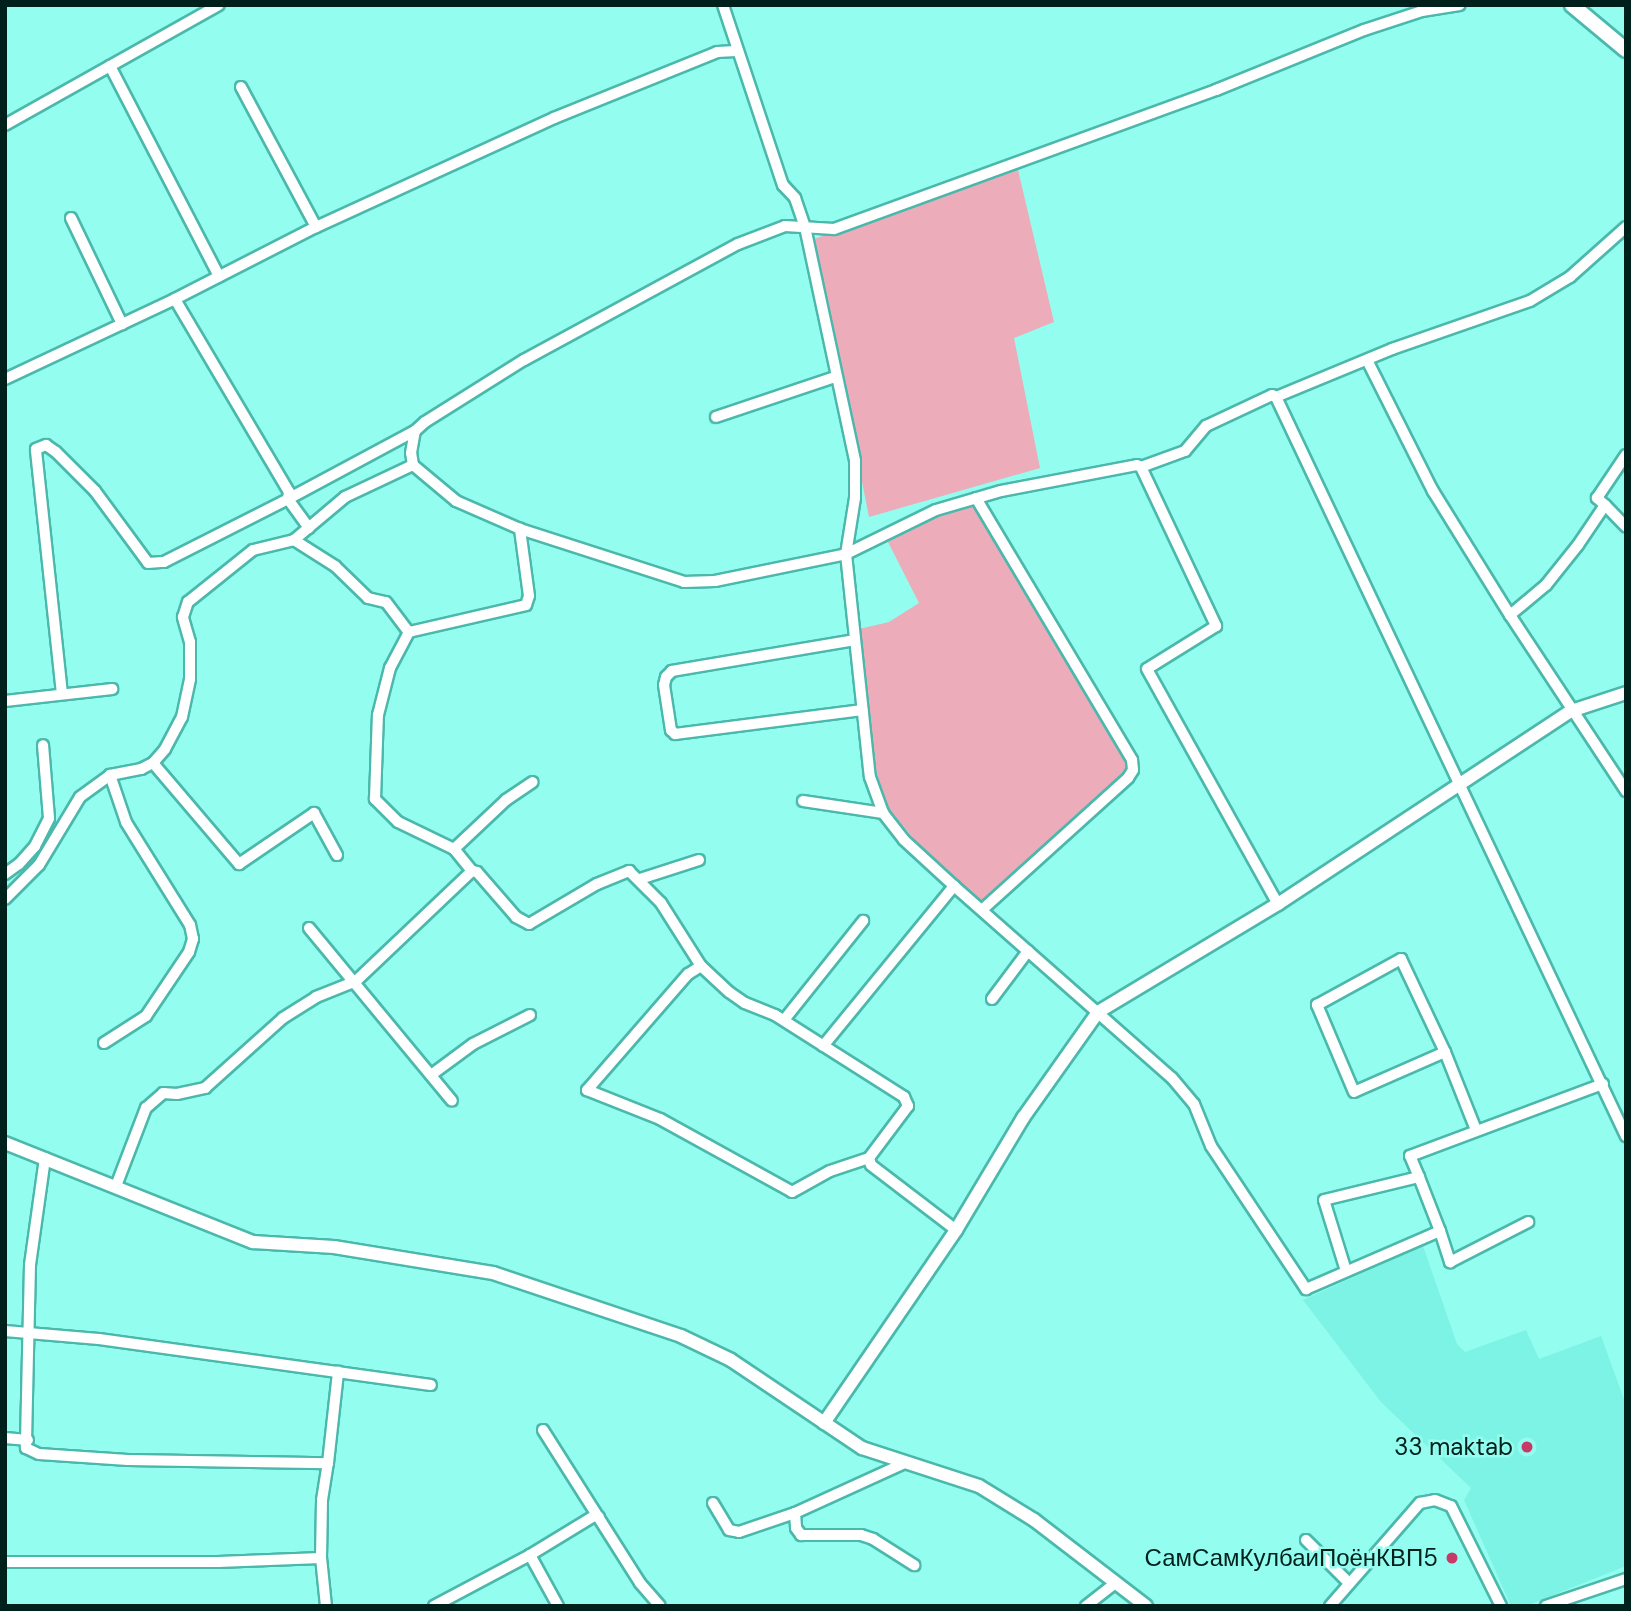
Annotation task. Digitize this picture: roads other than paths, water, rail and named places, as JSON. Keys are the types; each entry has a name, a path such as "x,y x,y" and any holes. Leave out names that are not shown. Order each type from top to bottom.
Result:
{"main road":[{"path":"1572,5 1626,50"}],"street":[{"path":"5,125 219,5"},
{"path":"723,5 736,51 783,185 795,198 805,227 855,461 855,498 846,554 870,777 883,813 904,840 954,886 1172,1078 1194,1104 1211,1146 1306,1289 1440,1231"},
{"path":"62,694 36,449 46,445 56,452 95,491 148,563 164,562 415,431 514,366 738,244 785,226 834,229 1216,90 1364,30 1422,11 1460,5"},
{"path":"5,379 175,299 316,227 554,118 717,52 736,51"},
{"path":"110,66 219,276"},
{"path":"242,86 316,227"},
{"path":"71,218 122,324"},
{"path":"415,431 411,453 413,465 456,501 520,529 684,582 700,583 846,554 936,510 976,498 1137,465 1141,467 1185,451 1206,426 1272,395 1276,397 1367,360 1530,300 1570,277 1626,227"},
{"path":"175,299 289,492 289,499 309,528"},
{"path":"1367,360 1433,491 1510,615 1626,791"},
{"path":"716,417 835,377"},
{"path":"1276,397 1458,787 1604,1084 1626,1136"},
{"path":"1626,455 1597,498 1626,527"},
{"path":"5,899 38,865 80,797 110,775 141,769 153,763 182,717 190,679 190,642 183,617 188,602 253,550 294,540 345,497 413,465"},
{"path":"1141,467 1216,626 1147,668 1278,904"},
{"path":"976,498 1132,760 1133,769 1129,778 982,910"},
{"path":"1510,615 1546,584 1605,505"},
{"path":"520,529 529,596 526,605 409,632 390,668 378,715 375,799 398,822 454,849 516,917 528,924 622,872 629,871 640,879 661,903 701,966 745,1003 784,1020 908,1102 908,1106 869,1158 830,1171 792,1192 660,1119 587,1090 688,974 701,966"},
{"path":"294,540 335,566 368,598 386,601 409,632"},
{"path":"855,640 673,671 666,677 664,685 671,730 675,733 862,710"},
{"path":"5,701 112,689"},
{"path":"824,1423 956,1230 1023,1118 1098,1012 1278,904 1572,711 1626,693"},
{"path":"5,874 19,864 35,846 49,818 44,745"},
{"path":"153,763 239,864 314,813 337,855"},
{"path":"104,1043 146,1016 189,951 193,939 190,925 126,822 110,775"},
{"path":"454,849 506,800 533,782"},
{"path":"803,801 883,813"},
{"path":"640,879 699,860"},
{"path":"116,1186 146,1108 163,1093 177,1094 205,1087 283,1018 316,997 356,981 472,870"},
{"path":"823,1046 954,886"},
{"path":"784,1020 863,921"},
{"path":"309,928 356,981 452,1101"},
{"path":"992,999 1028,951"},
{"path":"1444,1052 1354,1092 1317,1005 1401,959 1444,1052 1476,1130"},
{"path":"432,1075 473,1044 530,1014"},
{"path":"1528,1222 1450,1262 1410,1156 1604,1084"},
{"path":"5,1143 253,1242 334,1247 493,1273 681,1335 731,1360 862,1448 979,1486 1034,1520 1146,1606"},
{"path":"45,1158 30,1265 26,1448 39,1454 176,1462 328,1463"},
{"path":"869,1158 875,1170 956,1230"},
{"path":"1346,1270 1324,1200 1419,1177"},
{"path":"5,1331 29,1331 431,1385"},
{"path":"326,1606 321,1558 322,1500 338,1372"},
{"path":"543,1430 640,1583 660,1606"},
{"path":"5,1438 28,1440"},
{"path":"713,1503 732,1532 795,1513 907,1462"},
{"path":"1329,1606 1420,1503 1435,1500 1451,1506 1501,1606"},
{"path":"795,1513 796,1528 801,1535 861,1535 884,1545 914,1565"},
{"path":"434,1606 530,1555 594,1516 599,1517"},
{"path":"1306,1540 1349,1583"},
{"path":"530,1555 558,1606"},
{"path":"7,1562 218,1562 321,1558"},
{"path":"1545,1606 1626,1580"},
{"path":"1086,1606 1115,1583"}],"place":[{"name":"33 maktab","path":"1527,1447"},
{"name":"СамСамКулбаиПоёнКВП5","path":"1452,1558"}]}
